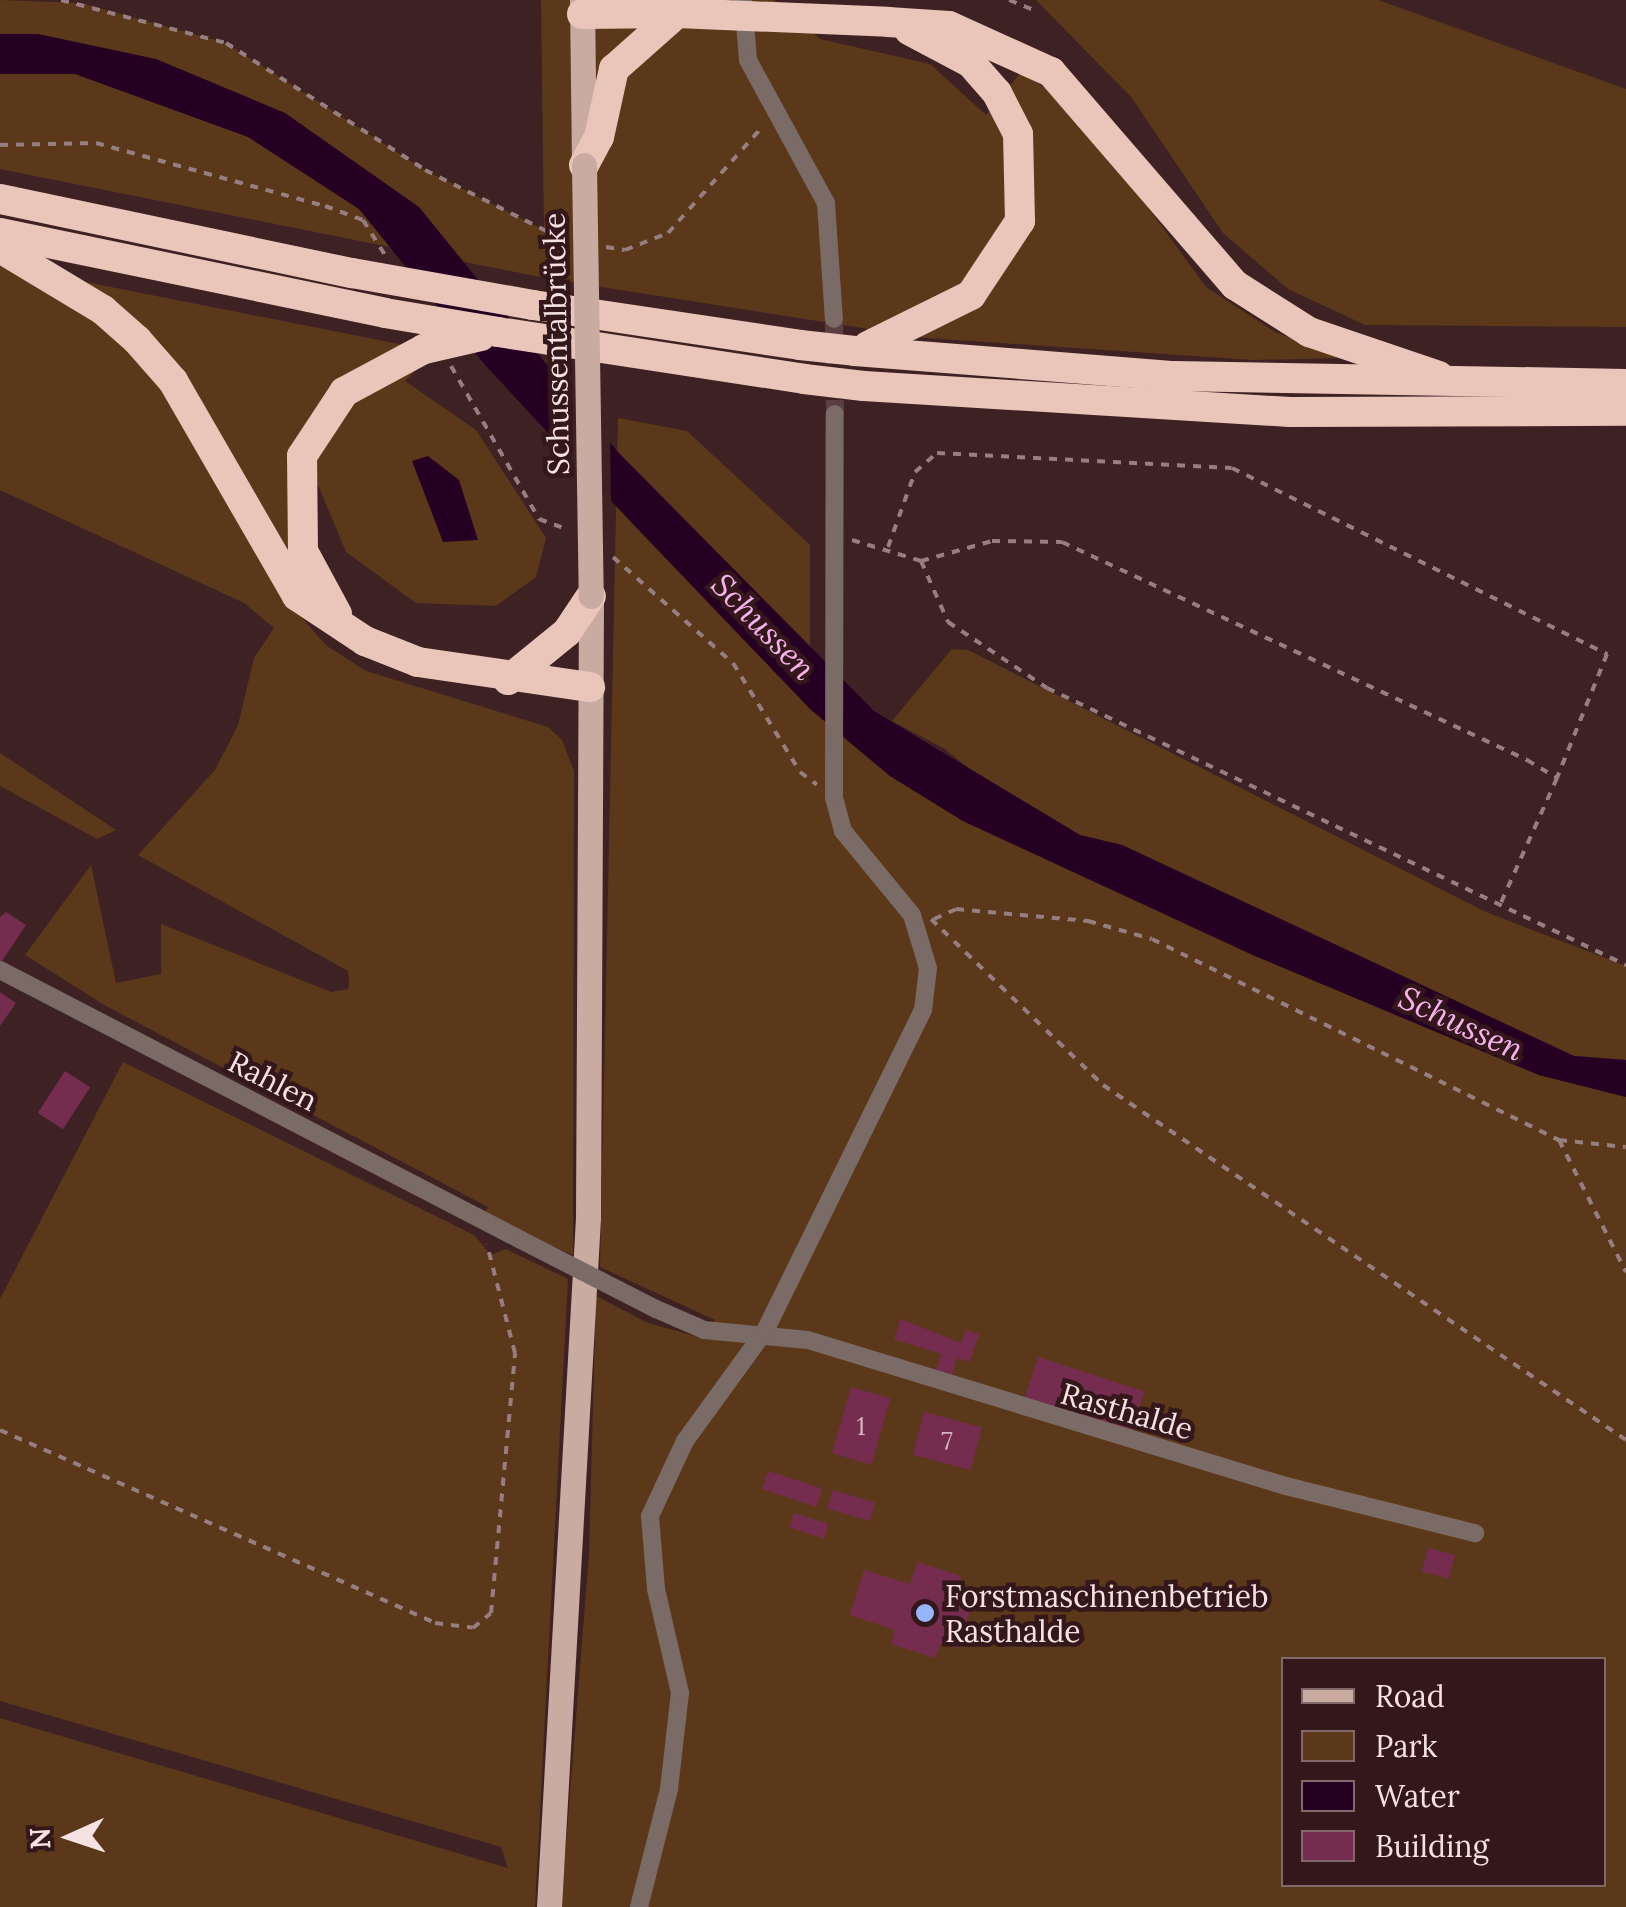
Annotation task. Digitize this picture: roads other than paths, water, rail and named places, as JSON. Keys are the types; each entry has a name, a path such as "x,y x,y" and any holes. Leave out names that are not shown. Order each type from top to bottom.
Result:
{"highway":[{"path":"582,7 949,26 1018,52 1076,92 1203,258 1234,285 1309,332 1417,388 1457,398 1626,384"},
{"path":"584,165 599,138 614,69 676,12"},
{"path":"856,350 934,320 972,296 998,265 1020,221 1024,182 1018,134 997,93 971,64 888,22"},
{"path":"0,199 352,273 534,305 800,344 1068,370 1417,388 1457,398 1626,412"},
{"path":"0,233 385,313 571,346 864,386 1142,406 1417,388"},
{"path":"0,248 137,340 203,430 278,572 297,596 348,628 418,662 508,680 590,687"},
{"path":"348,628 318,589 302,550 302,456 344,392 498,332"},
{"path":"508,680 567,632 591,596"}],"main road":[{"name":"Schussentalbrücke","path":"550,1907 587,1235 591,596 582,7"}],"street":[{"path":"743,0 748,60 826,203 834,319"},
{"path":"639,1907 669,1789 680,1693 656,1589 650,1516 685,1441 765,1331 923,1010 928,968 912,915 842,830 834,789 835,414"},
{"name":"Rahlen","path":"0,970 656,1309"},
{"name":"Rasthalde","path":"656,1309 704,1330 765,1331 1419,1525 1475,1533"}],"water":[{"name":"Schussen","path":"0,34 38,34 156,59 285,113 419,207 617,451 874,711 1080,835 1122,845 1574,1056 1626,1060 1626,1097 1539,1075 1255,956 963,821 890,776 810,709 630,521 486,366 359,209 248,137 75,74 0,74"},
{"path":"428,456 459,480 478,540 443,542 412,461"}],"tunnel":[{"path":"834,319 835,414"}],"place":[{"name":"Forstmaschinenbetrieb Rasthalde","path":"925,1613"}]}
